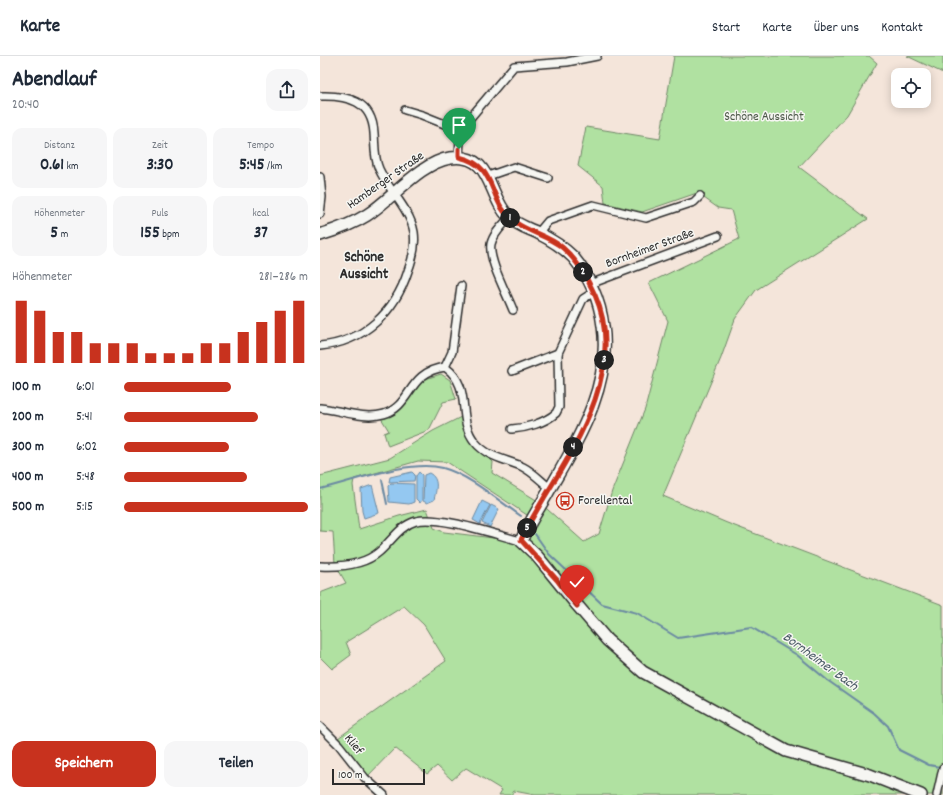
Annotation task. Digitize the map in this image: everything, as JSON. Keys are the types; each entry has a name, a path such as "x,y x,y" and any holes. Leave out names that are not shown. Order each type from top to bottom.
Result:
{"street":[{"path":"521,540 582,430 600,387 604,364 605,338 601,310 592,288 582,270 563,247 509,218 499,204 488,176 478,164 459,157 462,131 465,124 477,108 514,66 567,62 597,56"},
{"path":"320,96 342,97 352,100 363,106 369,113 374,132 378,168 410,219 415,244 412,259 401,290 385,314 365,332 339,343 320,346"},
{"path":"405,110 462,131"},
{"name":"Hamberger Straße","path":"320,235 366,216 417,175 437,162 459,157"},
{"path":"488,176 514,167 548,178"},
{"path":"320,177 322,197 320,214"},
{"path":"538,233 548,222 593,205 646,218 694,202 700,196"},
{"path":"509,218 497,232 493,240 492,255 513,310"},
{"path":"320,230 320,235"},
{"name":"Bornheimer Straße","path":"592,288 718,236"},
{"path":"445,367 452,352 461,286"},
{"path":"512,428 520,428 540,422 556,413 559,407 558,353 584,299 592,288"},
{"path":"512,370 558,353"},
{"path":"320,408 363,416 385,414 399,405 421,375 433,369 445,367 454,374 459,382 463,392 468,428 471,436 479,447 494,457 514,463 530,471 550,488"},
{"path":"320,566 347,565 366,559 378,553 405,526 425,520 450,523 521,540 537,556 577,606 607,640 643,672 786,752 870,775 921,795"},
{"name":"Klief","path":"320,726 339,745 365,778 384,795"},
{"path":"937,795 943,768"}],"green space":[{"path":"674,56 869,56 877,63 847,115 799,167 868,219 756,290 735,319 721,358 663,496 727,523 943,605 943,795 535,795 514,791 511,795 499,795 502,790 466,768 452,780 437,766 427,774 395,748 366,778 338,738 446,661 424,625 404,606 346,642 351,655 332,669 320,657 320,593 346,583 335,564 333,532 320,531 320,476 390,458 433,431 463,416 469,438 493,462 492,473 538,501 584,542 599,534 612,491 645,409 668,321 649,283 739,239 731,210 718,208 697,193 642,212 605,203 603,186 578,166 586,127 660,139","holes":["418,461 447,462 530,517 518,541 444,532 434,528 427,509 359,529 353,485 354,479"]},
{"path":"907,56 943,56 943,73"},
{"path":"441,374 450,380 456,399 443,402 429,430 388,446 384,433 389,431 381,418 401,409 422,380"}],"water":[{"path":"412,472 415,475 414,481 389,482 390,477"},
{"path":"419,472 422,475 422,500 420,503 416,499 416,476"},
{"path":"429,473 435,478 436,489 434,500 427,503 423,501 424,475"},
{"path":"391,483 414,484 414,502 409,504 389,502 388,486"},
{"path":"372,485 379,513 364,518 362,511 361,489"},
{"path":"482,501 490,505 480,524 473,520"},
{"path":"491,505 499,509 490,527 482,523"}],"waterway":[{"path":"320,489 382,472 415,466 430,466 453,471 463,476 484,489 521,516"},
{"path":"382,480 387,504"},
{"name":"Bornheimer Bach","path":"535,534 549,554 602,604 637,613 678,638 751,627 797,655 827,680 874,713 888,726 899,750 929,765 940,767"}],"place":[{"name":"Forellental","path":"565,501"}],"district":[{"name":"Schöne Aussicht","path":"364,266"}],"route":[{"path":"459,149 459,157 478,164 484,170 488,176 499,204 509,218 555,242 563,247 573,258 590,284 601,310 605,338 604,364 600,387 576,442 521,540 537,556 577,606"}]}
